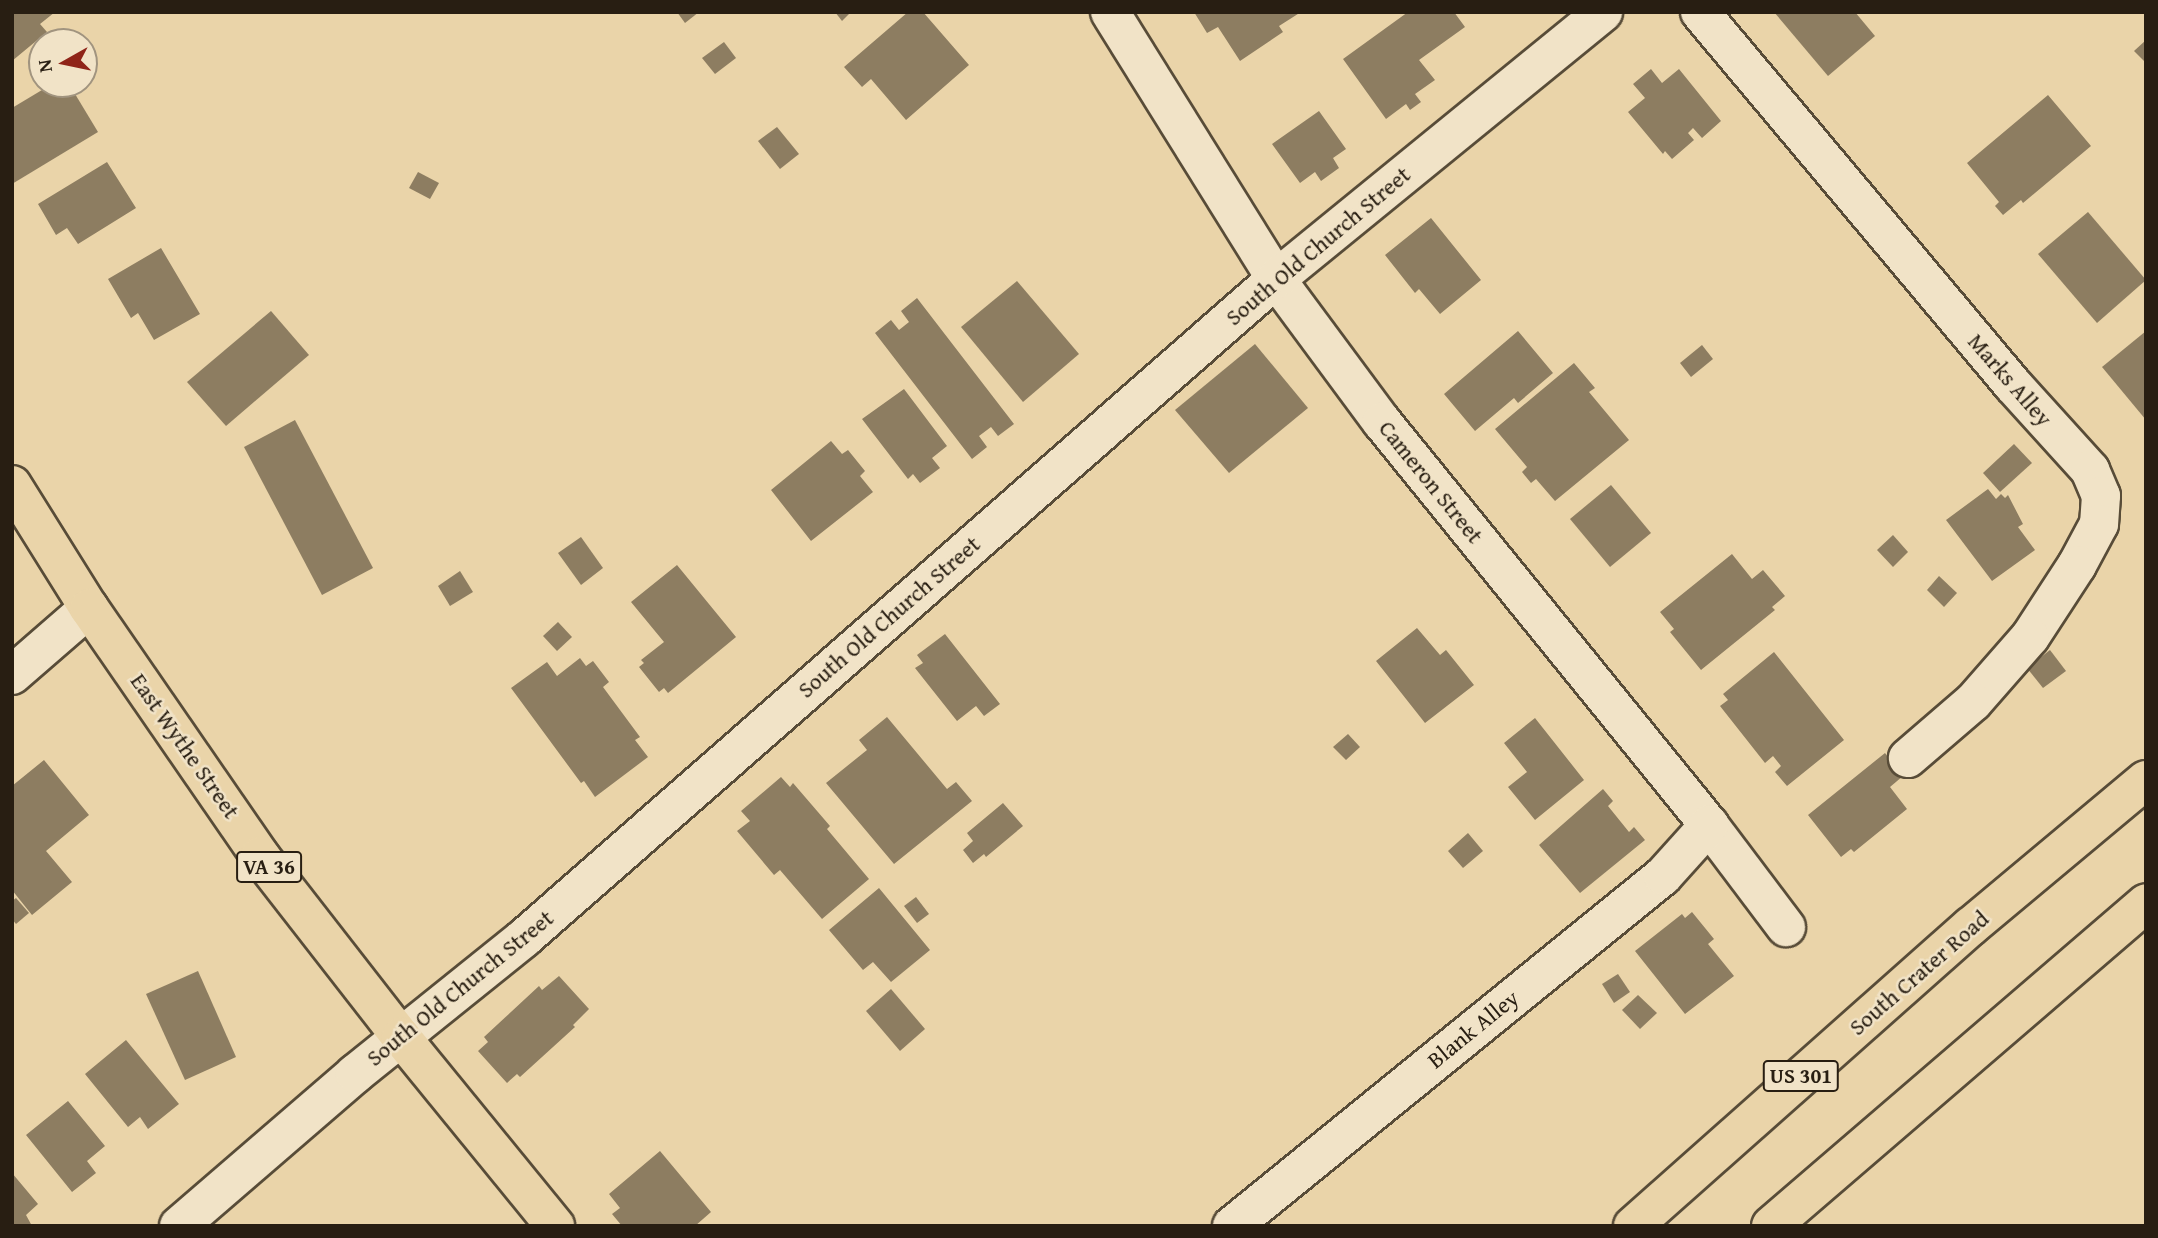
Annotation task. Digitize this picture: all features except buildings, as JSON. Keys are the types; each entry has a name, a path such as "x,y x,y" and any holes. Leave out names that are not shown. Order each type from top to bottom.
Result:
{"main road":[{"name":"East Wythe Street","path":"12,485 89,608 260,856 401,1037 555,1226"},
{"name":"South Crater Road","path":"1633,1226 1970,927 2146,780"},
{"path":"1771,1226 2146,902"}],"street":[{"name":"Cameron Street","path":"1110,12 1276,279 1382,422 1709,825 1786,928"},
{"name":"South Old Church Street","path":"179,1226 401,1037 524,938 1276,279 1603,12"},
{"name":"Marks Alley","path":"1700,12 2004,375 2090,470 2101,496 2099,524 2077,565 2030,637 1973,702 1908,758"},
{"path":"12,674 89,608"},
{"name":"Blank Alley","path":"1232,1226 1663,876 1709,825"}]}
